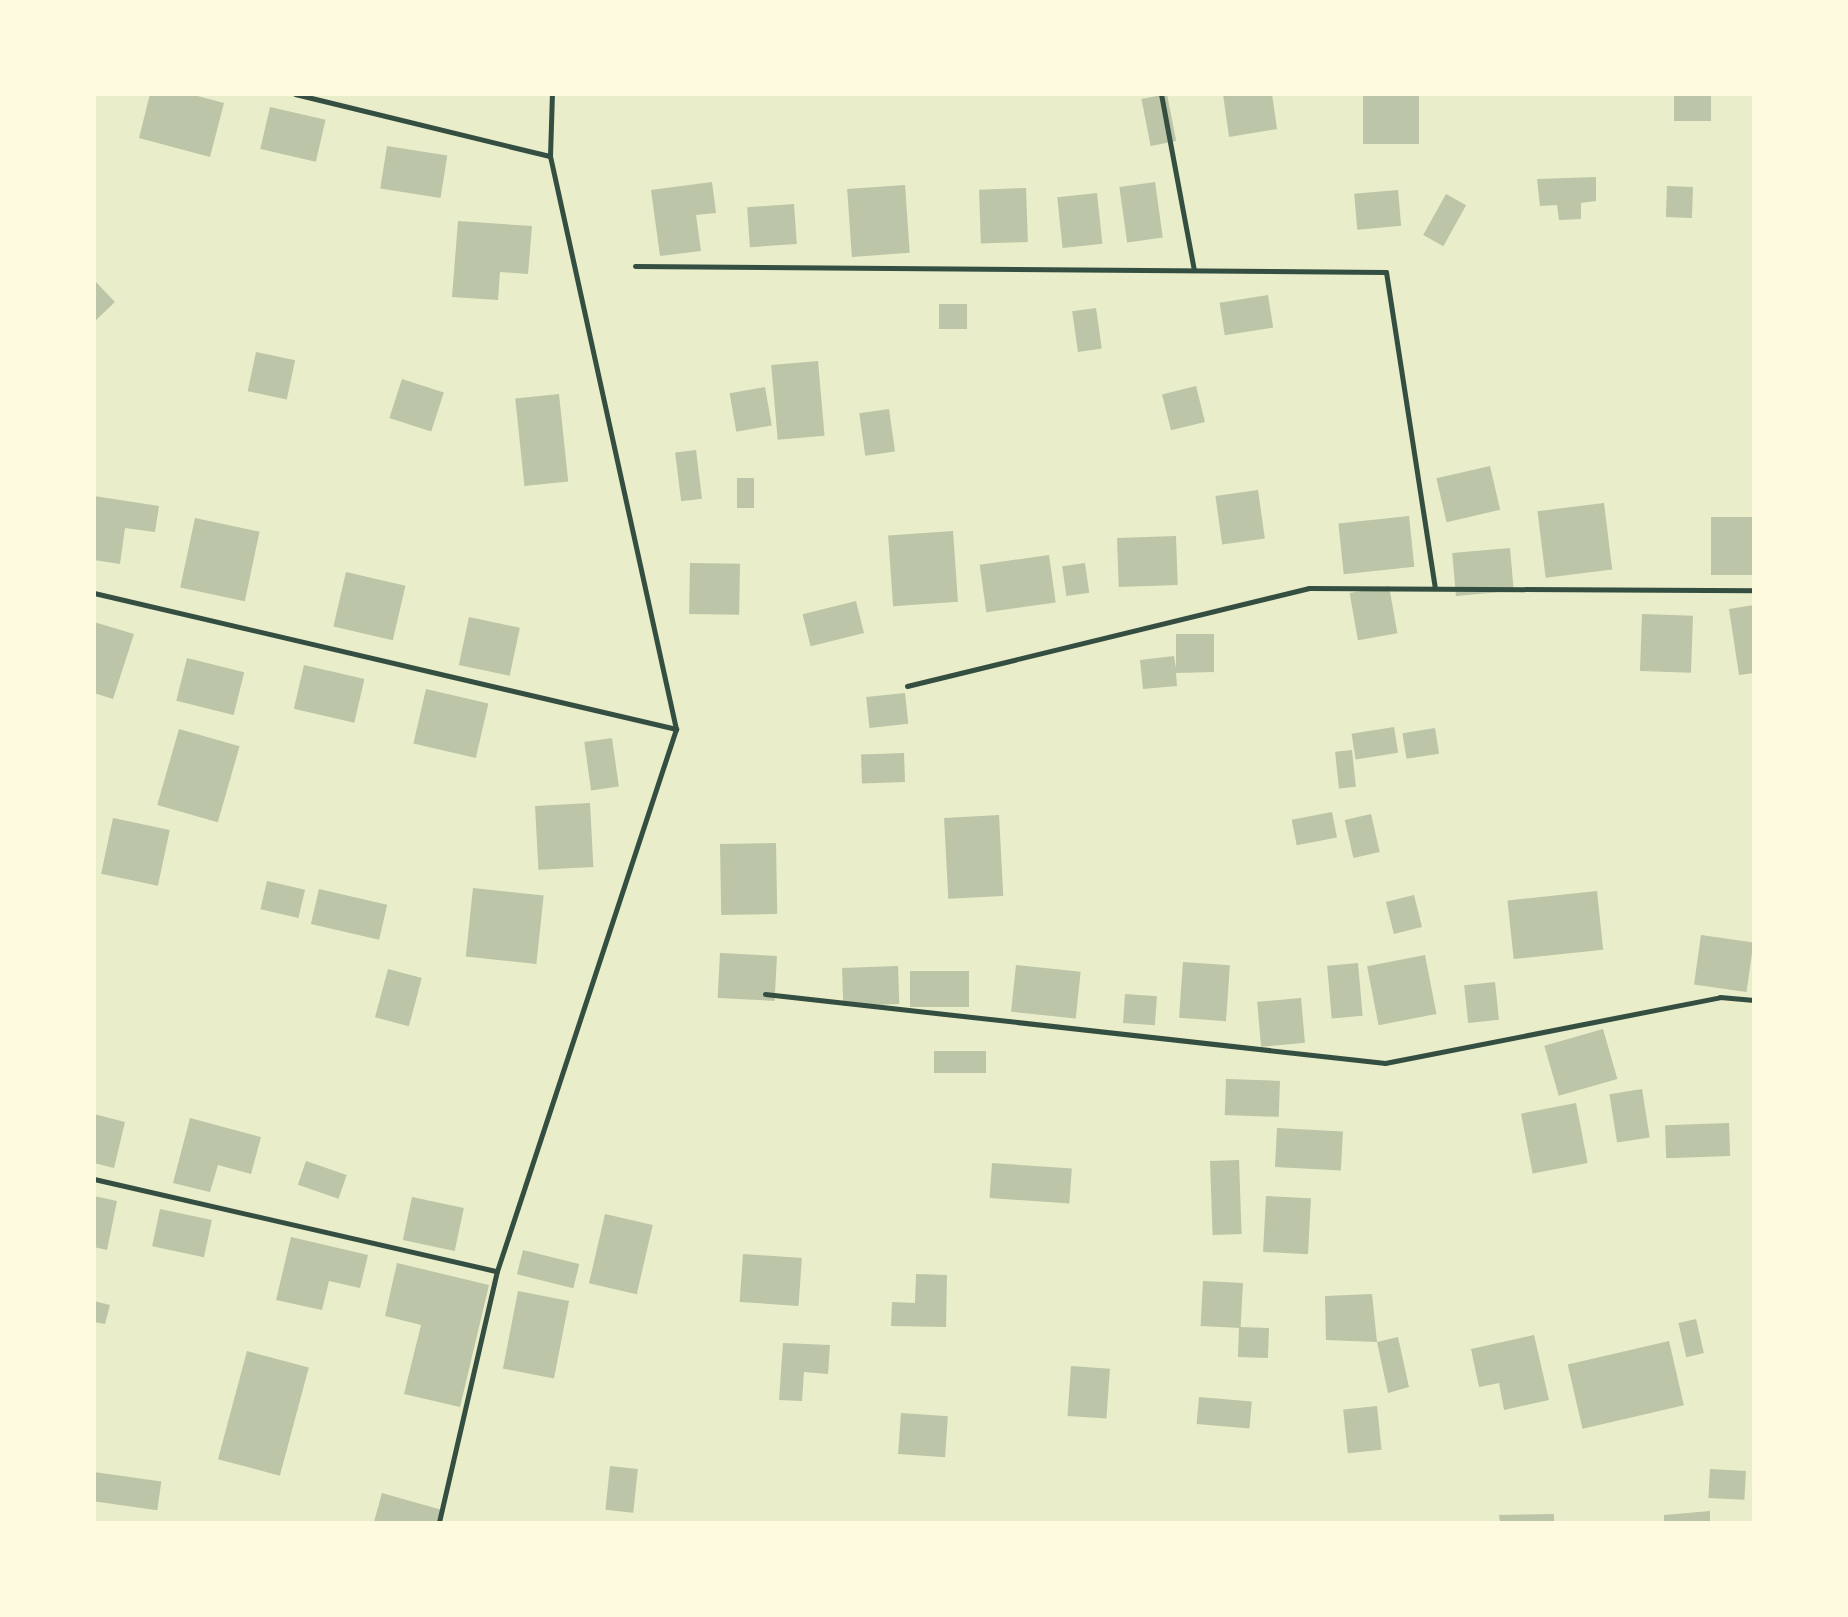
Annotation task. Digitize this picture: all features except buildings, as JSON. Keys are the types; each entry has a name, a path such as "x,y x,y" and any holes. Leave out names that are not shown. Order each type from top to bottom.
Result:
{"lane":[{"path":"295,94 550,156"},
{"path":"439,1522 497,1271 676,729 550,156 552,94"},
{"path":"1161,94 1194,270"},
{"path":"635,266 1387,272 1435,587"},
{"path":"907,686 1309,587 1754,590"},
{"path":"94,593 676,729"},
{"path":"765,994 1385,1063 1720,997 1754,1000"},
{"path":"94,1179 497,1271"}]}
